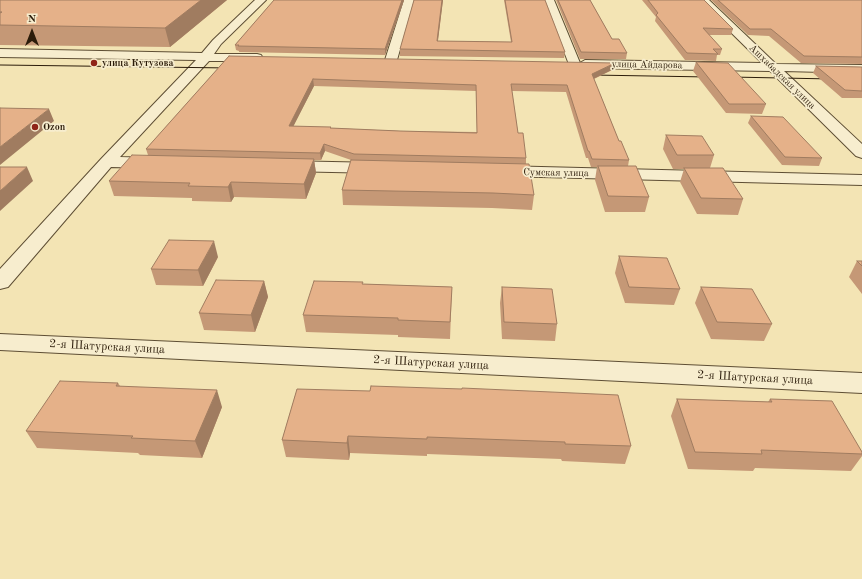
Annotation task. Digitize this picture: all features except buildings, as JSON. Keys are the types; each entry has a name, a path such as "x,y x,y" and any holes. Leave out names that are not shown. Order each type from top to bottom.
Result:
{"street":[{"path":"0,282 217,42 261,0"},
{"path":"391,60 409,0"},
{"path":"549,0 574,64"},
{"name":"Ашхабадская улица","path":"703,0 862,153"},
{"path":"0,53 267,58"},
{"path":"376,60 407,61"},
{"name":"улица Айдарова","path":"558,64 862,69"},
{"path":"107,162 170,163"},
{"path":"266,166 393,169"},
{"name":"Сумская улица","path":"488,171 862,180"},
{"name":"2-я Шатурская улица","path":"0,342 862,383"}],"tram line":[{"path":"0,65 230,68"},
{"path":"592,75 708,77"},
{"path":"730,77 832,79"}],"place":[{"name":"улица Кутузова","path":"94,63"},
{"name":"Ozon","path":"35,127"}]}
